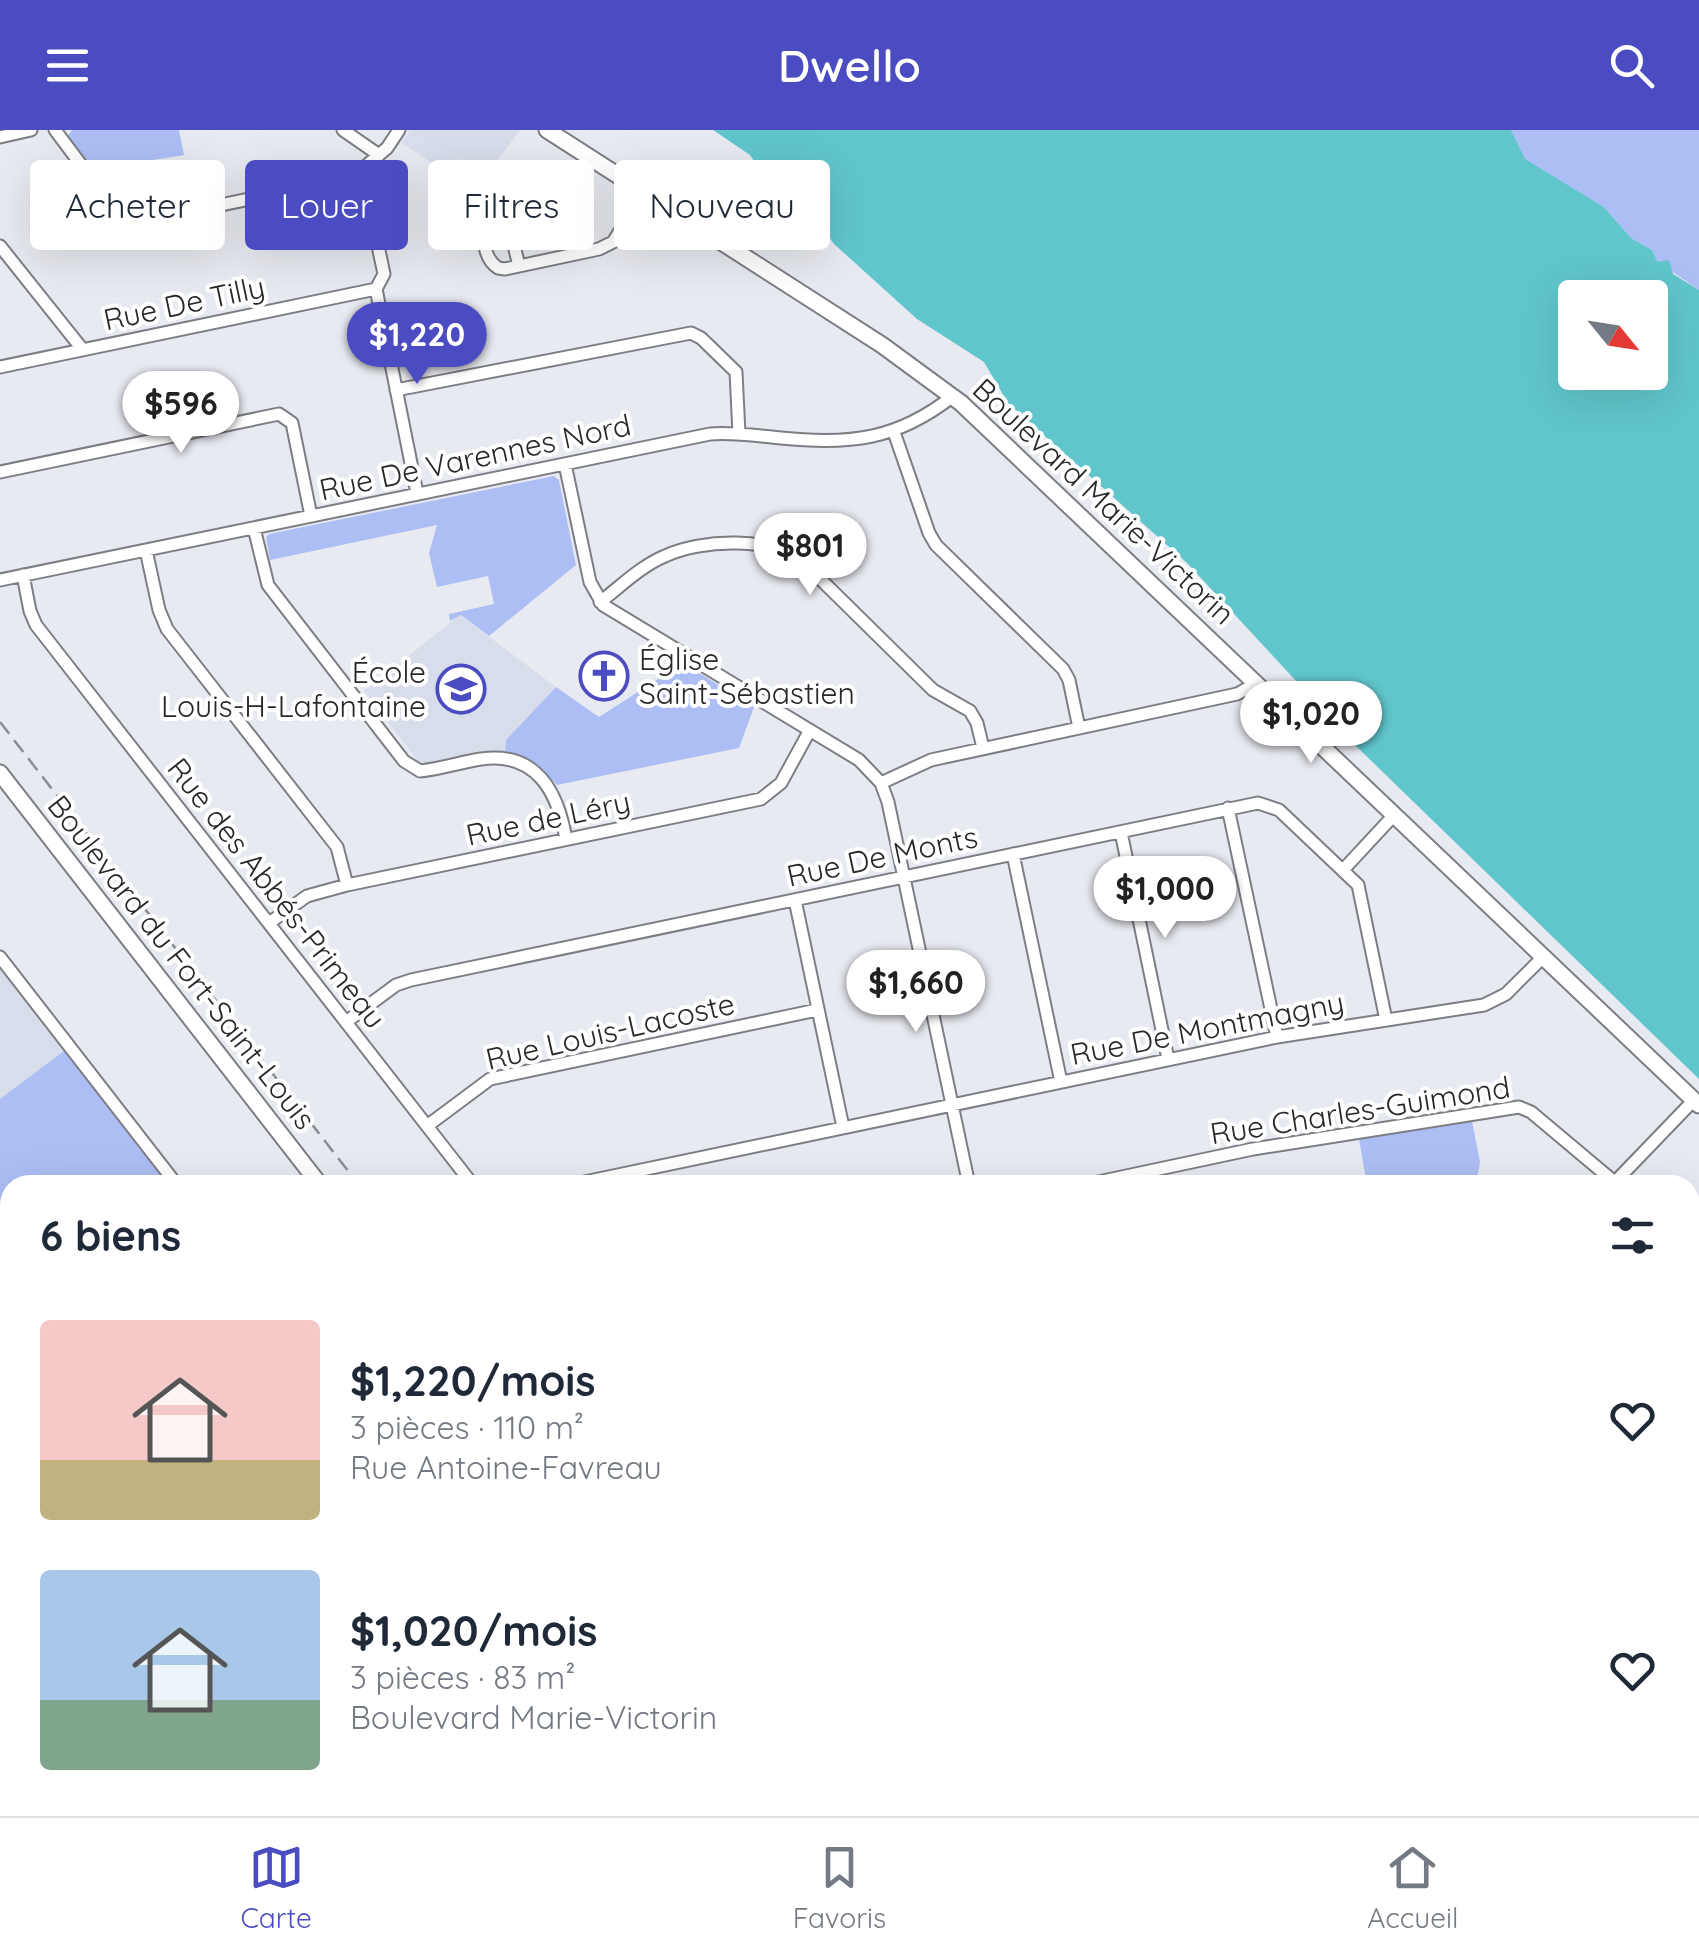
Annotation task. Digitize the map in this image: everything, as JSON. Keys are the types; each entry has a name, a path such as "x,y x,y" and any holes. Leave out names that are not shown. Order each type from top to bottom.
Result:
{"street":[{"path":"0,137 31,130"},
{"path":"55,130 121,218 133,223 245,200"},
{"path":"342,130 379,154"},
{"path":"372,160 399,130"},
{"name":"Boulevard Marie-Victorin","path":"547,130 614,174"},
{"path":"365,160 369,132"},
{"path":"520,266 608,247 614,238"},
{"path":"0,246 82,350"},
{"path":"380,250 384,274 376,288 417,494"},
{"name":"Boulevard Marie-Victorin","path":"733,250 882,345 952,396 1696,1103"},
{"name":"Rue De Tilly","path":"0,367 376,288"},
{"path":"396,390 691,333 736,372 739,434"},
{"name":"Rue De Varennes Nord","path":"0,580 710,434 834,442 894,432 952,396"},
{"path":"0,472 279,414 292,423 311,516"},
{"path":"894,432 932,539 1063,669 1079,728"},
{"path":"565,464 590,582 600,602 859,760 880,784 888,802 967,1175"},
{"path":"254,528 265,579 272,593 409,766 425,770 493,758 523,765 552,790 566,839"},
{"path":"600,602 650,564 680,551 718,545 784,552 804,563 933,690 970,711 982,748"},
{"path":"146,550 164,624 337,847 347,885"},
{"name":"Rue des Abbés-Primeau","path":"23,575 36,624 465,1175"},
{"path":"880,784 924,762 1237,694 1257,684"},
{"name":"Rue de Léry","path":"269,923 306,896 347,885 767,796 781,783 810,730"},
{"name":"Boulevard du Fort-Saint-Louis","path":"0,773 312,1175"},
{"name":"Rue De Monts","path":"346,1022 396,985 412,980 1258,803 1274,806 1360,890 1386,1020"},
{"path":"1228,808 1276,1037"},
{"path":"1342,870 1394,814"},
{"path":"1121,832 1168,1059"},
{"path":"1013,854 1061,1082"},
{"path":"795,900 843,1128"},
{"name":"Rue De Montmagny","path":"618,1175 1276,1037 1492,1002 1512,989 1544,956"},
{"path":"0,957 169,1175"},
{"name":"Rue Louis-Lacoste","path":"427,1126 490,1079 818,1010"},
{"path":"1625,1175 1696,1103"},
{"name":"Rue Charles-Guimond","path":"1132,1175 1253,1150 1514,1107 1531,1112 1607,1175"}],"shaded area":[{"path":"72,130 179,130 184,155 153,160 85,160 67,137"},
{"path":"410,130 520,130 498,160 428,160 401,142"},
{"path":"713,130 1511,130 1525,159 1604,207 1631,238 1652,250 1658,262 1669,260 1673,274 1699,290 1699,1079 1357,747 1187,563 1008,403 984,362 917,319 834,244 830,239 830,160 753,160"},
{"path":"1511,130 1699,130 1699,290 1658,262 1652,250 1631,238 1604,207 1524,159"},
{"path":"554,476 559,480 576,565 489,636 461,615 450,621 449,614 494,604 488,576 437,587 429,553 437,525 270,560 266,537 269,534"},
{"name":"École Louis-H-Lafontaine","path":"460,615 556,687 506,740 505,751 480,751 424,763 418,761 364,691"},
{"path":"683,663 754,707 739,748 557,785 531,760 505,751 506,740 556,687 599,717"},
{"path":"0,969 64,1051 0,1099"},
{"path":"64,1051 160,1175 0,1175 0,1099"},
{"path":"1472,1121 1480,1162 1478,1175 1365,1175 1359,1139"}],"railway":[{"path":"0,722 351,1175"}],"place":[{"name":"Église Saint-Sébastien","path":"604,676"},
{"name":"École Louis-H-Lafontaine","path":"461,689"}]}
